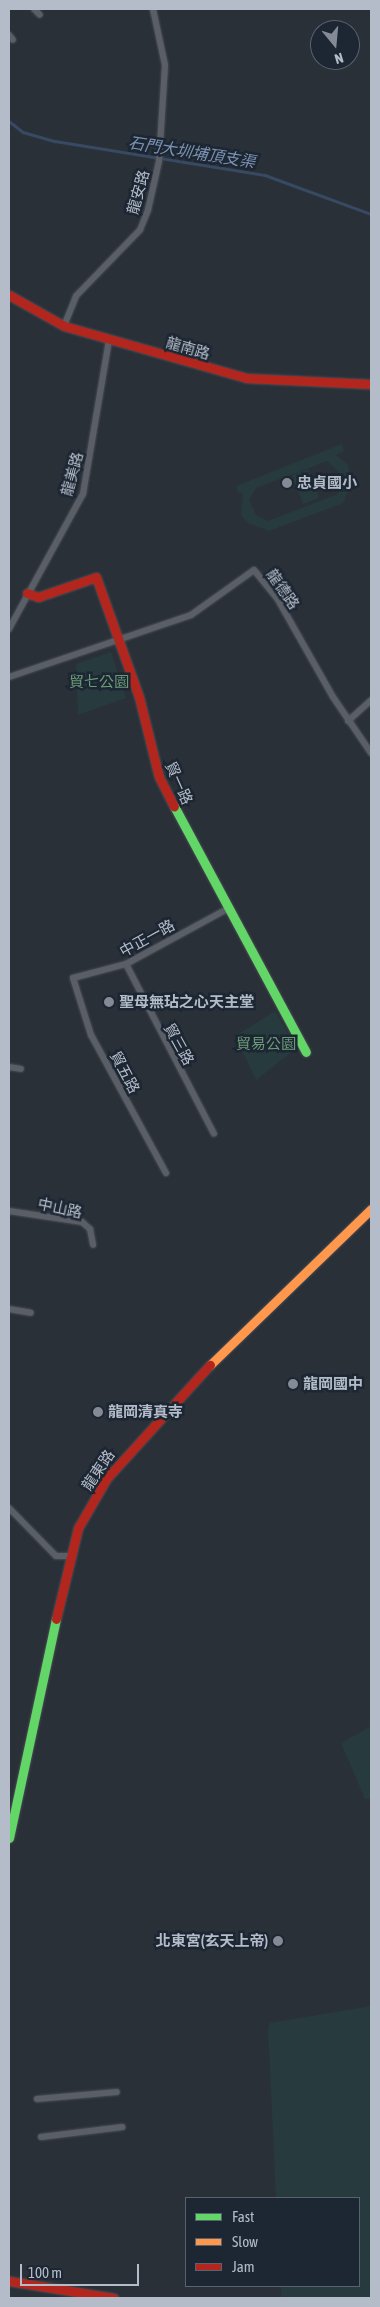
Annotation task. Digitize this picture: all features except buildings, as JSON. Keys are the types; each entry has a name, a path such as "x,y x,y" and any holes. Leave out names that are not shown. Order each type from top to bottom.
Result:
{"street":[{"path":"34,9 40,15"},
{"name":"龍安路","path":"64,326 76,296 140,230 159,159 165,51 153,9"},
{"name":"龍南路","path":"9,295 64,326 246,378 371,384"},
{"name":"龍美路","path":"9,629 27,593 83,494 109,340"},
{"name":"龍德路","path":"120,642 191,615 254,570 278,598 348,721 371,753"},
{"name":"貿一路","path":"27,593 38,597 96,577 139,696 159,777 306,1052"},
{"path":"9,677 120,642"},
{"path":"348,721 371,700"},
{"name":"中正一路","path":"73,978 126,964 229,908"},
{"name":"貿三路","path":"126,964 214,1134"},
{"name":"貿五路","path":"73,978 90,1035 166,1173"},
{"path":"9,1068 21,1069"},
{"name":"龍東路","path":"9,1838 69,1556 83,1520 132,1446 371,1209"},
{"name":"中山路","path":"9,1211 82,1222 90,1229 93,1245"},
{"path":"9,1309 31,1313"},
{"path":"9,1508 56,1556 69,1556"},
{"path":"37,2099 117,2092"},
{"path":"40,2137 122,2128"},
{"path":"9,2281 114,2298"}],"green space":[{"path":"342,444 344,451 336,455 348,465 352,482 343,503 269,531 248,523 241,515 243,492 239,494 236,486","holes":["327,461 342,475 338,494 268,521 256,515 249,500 256,488"]},
{"path":"308,469 319,498 303,504 292,475"},
{"name":"貿七公園","path":"111,652 126,698 78,715 76,664"},
{"name":"貿易公園","path":"275,1011 297,1048 256,1080 235,1036"},
{"path":"371,1726 371,1799 365,1799 341,1743"},
{"path":"371,2006 371,2298 281,2298 281,2287 360,2287 360,2197 276,2197 268,2029 270,2023"}],"waterway":[{"name":"石門大圳埔頂支渠","path":"9,121 23,132 55,141 265,175 371,214"}],"traffic: fast":[{"path":"174,806 306,1052"},
{"path":"9,1838 56,1619"}],"traffic: slow":[{"path":"210,1365 371,1209"}],"traffic: jam":[{"path":"9,295 64,326 246,378 371,384"},
{"path":"27,593 38,597 96,577 139,697 159,777 174,806"},
{"path":"56,1619 78,1528 107,1478 210,1365"},
{"path":"9,2281 114,2298"}],"place":[{"name":"忠貞國小","path":"287,483"},
{"name":"聖母無玷之心天主堂","path":"109,1002"},
{"name":"龍岡國中","path":"293,1384"},
{"name":"龍岡清真寺","path":"98,1412"},
{"name":"北東宮(玄天上帝)","path":"278,1941"}]}
